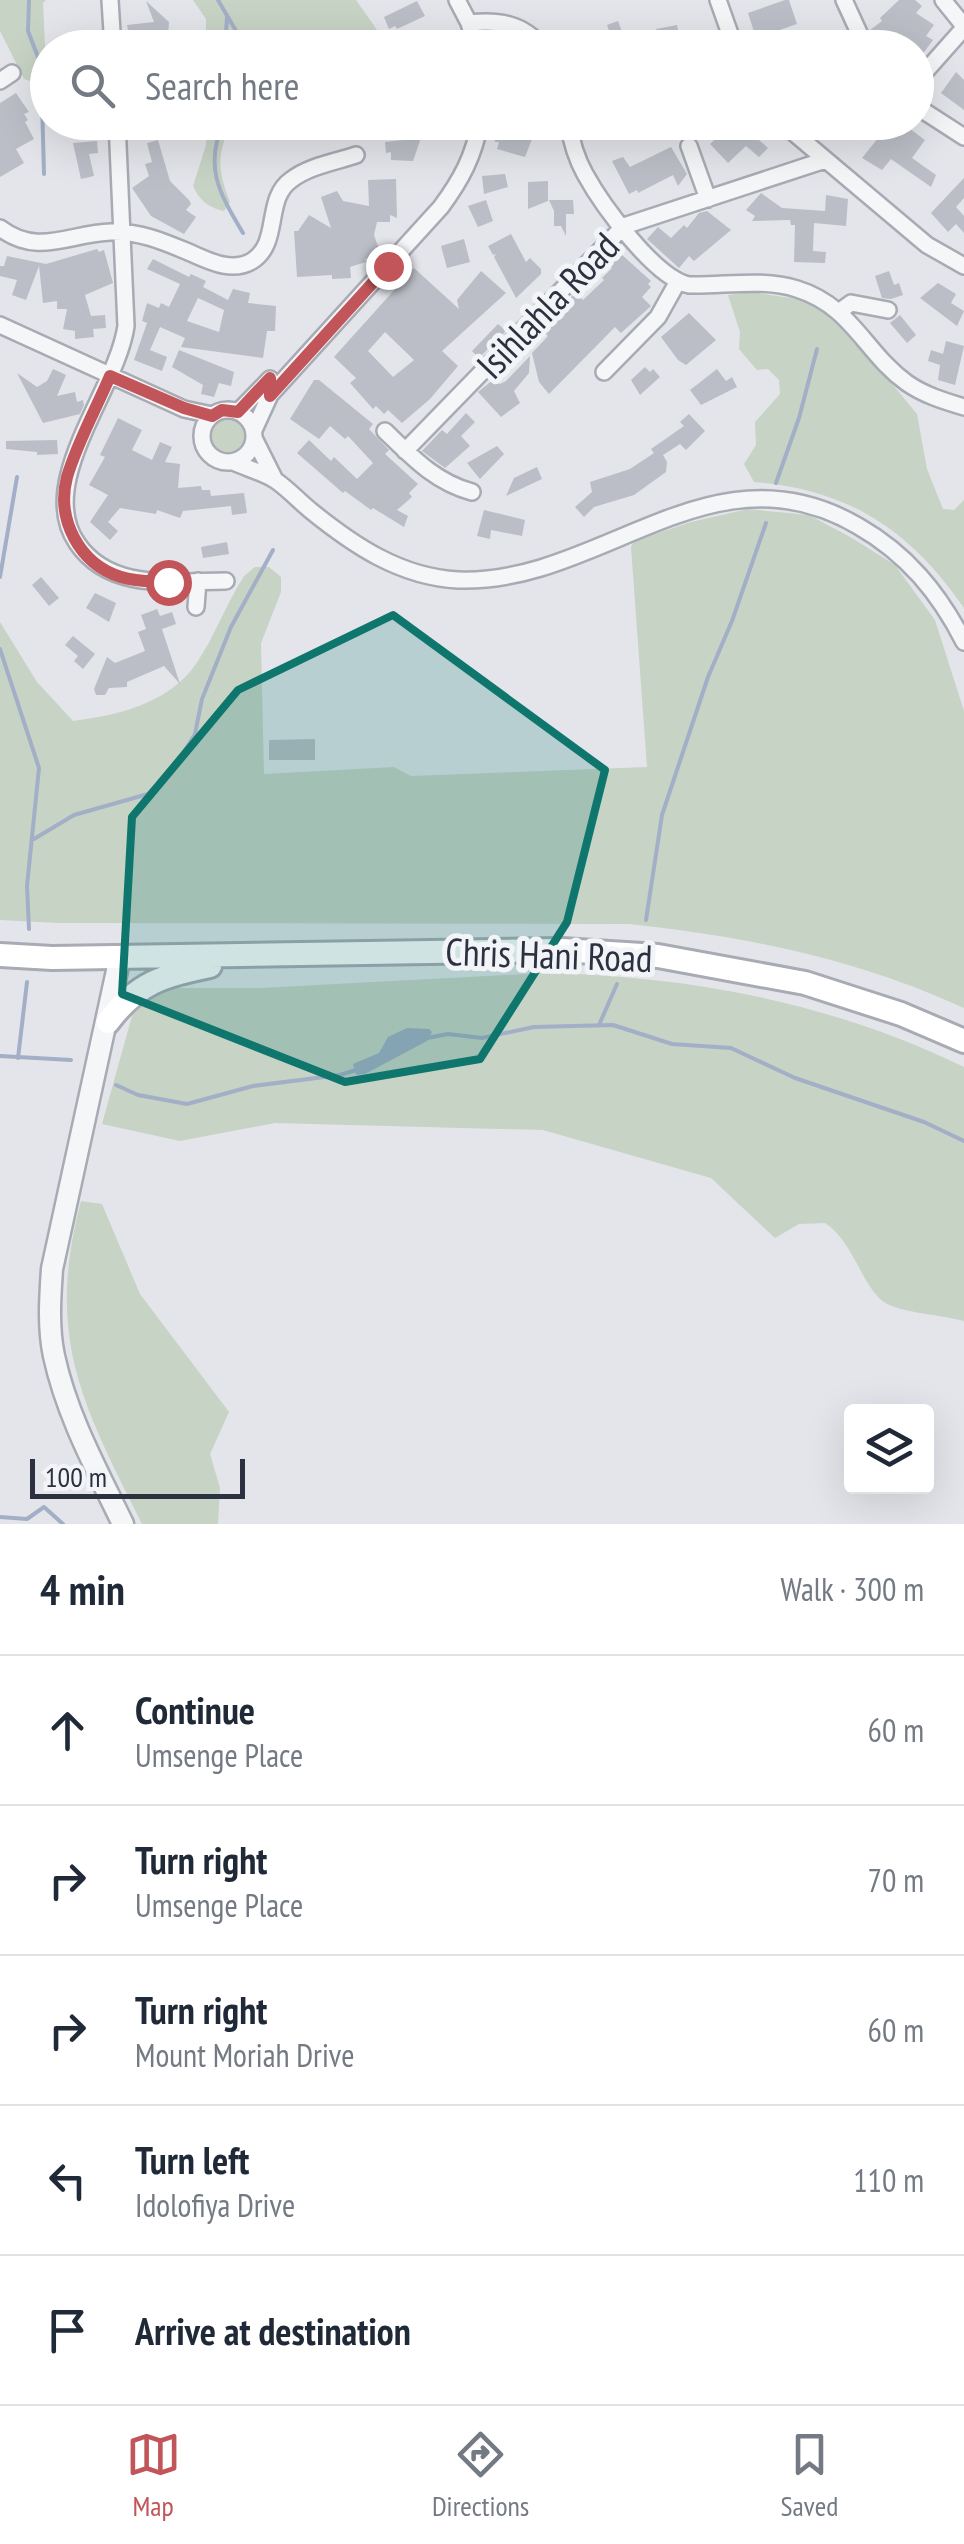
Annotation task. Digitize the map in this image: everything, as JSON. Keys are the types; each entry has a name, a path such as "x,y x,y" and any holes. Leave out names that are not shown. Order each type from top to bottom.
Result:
{"main road":[{"name":"Chris Hani Road","path":"0,954 52,958 562,950 658,956 805,983 900,1014 964,1042"},
{"path":"108,1022 128,997 148,984 257,955"}],"street":[{"path":"110,0 112,30"},
{"path":"456,0 471,30"},
{"path":"718,0 729,30"},
{"path":"844,0 858,30"},
{"path":"934,61 964,27 942,0"},
{"path":"469,23 512,24 524,30"},
{"path":"934,118 964,137"},
{"path":"118,140 126,326 124,341 67,478 64,500 72,537 84,554 118,576 136,580 226,581"},
{"path":"233,462 248,453 270,396 441,207 462,178 477,140"},
{"path":"574,140 586,176 650,261 678,283 780,284 810,294 840,312 908,384 964,407"},
{"path":"801,140 927,244 964,266"},
{"path":"689,146 708,199"},
{"path":"0,228 29,243 43,244 96,233 124,232 154,238 218,264 242,265 253,260 266,244 282,187 306,171 356,155"},
{"name":"Isihlahla Road","path":"405,450 624,226 825,160"},
{"path":"604,372 658,317 678,283"},
{"path":"840,312 851,303 888,310"},
{"path":"0,325 208,421"},
{"path":"238,412 270,378 270,396"},
{"path":"275,480 247,418 222,410 208,421 202,436 208,453 215,459 233,462 275,480 347,541 382,560 417,573 456,580 502,578 548,567 682,512 724,500 760,498 800,503 846,519 882,540 920,574 945,604 964,642"},
{"path":"385,432 443,482 472,492"},
{"path":"196,607 198,582"},
{"path":"120,957 52,1270 49,1315 53,1354 66,1400 123,1524"}],"highlighted area":[{"path":"393,615 605,770 567,922 480,1059 345,1082 122,994 132,817 238,690"}],"green space":[{"path":"0,0 46,0 44,30 30,30 30,81 24,79 0,31"},
{"path":"193,0 356,0 377,30 206,30 206,19"},
{"path":"206,140 225,140 220,162 230,202 224,211 205,203 193,186"},
{"path":"751,292 804,300 835,315 917,414 927,469 943,509 954,510 964,500 964,608 922,557 875,519 819,494 754,482 744,464 756,445 755,422 780,394 779,380 768,369 757,370 739,349 740,332 728,295"},
{"path":"228,420 239,425 244,436 239,447 228,452 217,447 212,436 217,425"},
{"path":"748,509 809,515 852,538 895,565 935,620 964,711 964,1008 882,976 800,952 629,924 0,920 0,622 37,682 73,721 107,715 157,698 185,678 203,653 244,576 255,567 269,567 281,577 281,592 261,643 264,774 394,767 411,776 647,767 631,547 634,541 691,522"},
{"path":"544,973 653,980 760,997 864,1026 964,1067 964,1321 887,1304 871,1288 844,1241 825,1223 799,1224 775,1238 711,1178 543,1130 275,1123 180,1141 102,1124 132,1016 139,1003 165,988 260,988"},
{"path":"81,1201 102,1204 140,1294 229,1412 210,1454 220,1488 218,1524 142,1524 102,1442 76,1368 69,1331 67,1292"}],"water":[{"path":"407,1028 432,1032 427,1041 356,1075 353,1064 379,1053 388,1037"}],"building":[{"path":"789,0 797,24 779,30 753,30 748,13"},
{"path":"899,0 915,0 922,6 916,13 934,25 930,30 870,30 882,21 880,18"},
{"path":"146,1 169,22 168,30 128,30 127,25 154,22"},
{"path":"417,1 425,16 389,29 384,17"},
{"path":"618,21 621,30 609,30 607,25"},
{"path":"677,25 678,30 656,30"},
{"path":"956,72 964,80 964,110 941,93"},
{"path":"16,93 29,112 24,114 32,140 16,149 24,163 0,177 0,103"},
{"path":"158,140 170,181 189,200 191,204 186,210 196,217 184,234 151,216 132,188 149,176 145,164 152,162 147,143"},
{"path":"420,140 413,161 391,160 385,142"},
{"path":"532,140 525,157 497,149 499,142 495,142"},
{"path":"714,140 759,140 768,148 759,157 746,146 728,163 710,144"},
{"path":"876,140 925,140 912,158 936,175 931,187 891,159 882,170 862,158"},
{"path":"97,141 98,153 89,154 94,176 81,179 73,143"},
{"path":"671,147 687,174 678,186 673,175 629,194 612,161 623,157 630,167"},
{"path":"505,174 508,187 484,194 482,176"},
{"path":"964,178 964,198 956,207 964,216 964,233 956,224 948,232 931,213"},
{"path":"396,179 397,218 390,215 390,222 377,222 374,235 379,249 366,262 350,267 351,278 297,277 294,231 309,215 331,228 321,197 337,191 343,201 369,206 368,180"},
{"path":"548,181 548,201 528,209 528,182"},
{"path":"761,193 782,208 825,211 826,195 848,199 846,226 814,223 813,251 826,252 825,263 794,262 795,225 790,220 752,221 755,216 746,210"},
{"path":"486,200 493,221 478,227 468,206"},
{"path":"549,200 573,200 574,214 566,214 566,236 561,226 554,226"},
{"path":"707,211 731,230 694,261 689,256 679,268 647,239 658,227 671,238 684,225 687,228 699,213"},
{"path":"511,234 526,262 530,258 541,269 541,274 516,298 494,257 496,254 488,246"},
{"path":"464,239 470,262 447,268 441,246"},
{"path":"621,245 625,250 621,254 651,281 642,297 651,306 621,333 615,327 549,394 539,382 532,353 548,336 544,332 569,307 565,303 577,293 583,300 604,280 612,268 605,261"},
{"path":"104,250 113,283 85,295 91,316 105,315 106,328 93,329 94,337 75,339 75,331 63,329 67,309 57,309 57,301 43,303 39,266 26,300 12,295 17,280 0,276 0,266 4,266 7,256 46,264"},
{"path":"153,259 206,281 203,287 228,300 233,289 250,293 248,303 276,306 275,331 267,331 263,358 181,347 185,338 160,327 150,350 167,357 162,371 134,360 147,323 142,321 147,303 169,307 180,284 147,269","holes":["198,298 224,310 219,332 187,321"]},
{"path":"414,268 459,309 457,300 481,271 506,293 442,351 458,366 430,399 402,423 388,410 384,414 376,406 373,409 350,383 356,378 334,357","holes":["385,332 414,360 393,377 368,351"]},
{"path":"889,271 903,295 891,299 882,298 875,276"},
{"path":"938,283 956,294 951,303 964,311 957,326 920,298"},
{"path":"689,313 716,340 686,365 661,337"},
{"path":"900,315 916,335 907,343 890,323"},
{"path":"498,324 506,331 479,358 472,351"},
{"path":"946,341 964,346 955,385 938,380 940,365 928,361 931,350 943,354"},
{"path":"179,350 234,372 231,386 219,383 214,397 201,394 203,385 172,367"},
{"path":"530,356 529,373 514,391 520,403 501,417 478,392 494,379 500,384 506,381"},
{"path":"645,367 660,377 640,395 631,380"},
{"path":"53,369 66,375 57,396 75,392 77,402 83,400 84,405 80,414 43,423 17,373 37,387 47,381"},
{"path":"717,369 726,381 732,377 737,387 701,405 690,390"},
{"path":"314,380 373,424 369,429 389,450 385,454 418,484 409,493 412,497 397,510 408,516 404,527 343,493 297,453 309,440 357,479 373,463 348,436 345,439 330,426 319,439 290,419"},
{"path":"466,413 475,422 461,436 470,446 445,468 422,451 442,430 447,434"},
{"path":"689,414 705,431 686,450 680,444 663,455 666,472 634,495 594,507 584,517 575,507 592,492 590,482 630,469 654,453 651,449 684,426 680,422"},
{"path":"118,418 142,430 132,450 152,460 160,442 172,447 165,462 180,464 178,488 201,486 202,490 210,490 211,496 244,493 247,513 232,515 231,506 183,511 180,518 157,510 156,514 120,508 108,522 118,531 110,540 90,522 108,495 89,485 105,457 100,455"},
{"path":"57,440 58,454 37,455 6,449 6,441"},
{"path":"497,446 504,454 480,479 467,463"},
{"path":"537,467 542,479 506,496 514,478"},
{"path":"484,510 525,520 522,536 491,530 490,539 477,536"},
{"path":"227,542 229,554 203,558 201,547"},
{"path":"41,577 59,598 49,606 32,585"},
{"path":"95,593 116,603 109,622 86,608"},
{"path":"157,609 160,616 172,612 176,624 162,629 180,684 164,666 127,682 127,687 109,688 105,695 96,695 94,689 107,657 115,663 145,651 138,632 146,629 141,615"},
{"path":"73,636 95,654 83,669 74,661 78,656 65,645"},
{"path":"315,739 315,760 269,760 269,740"}],"waterway":[{"path":"29,0 30,36"},
{"path":"218,0 236,30"},
{"path":"226,30 227,17"},
{"path":"43,140 44,174"},
{"path":"218,140 217,180 243,233"},
{"path":"776,483 817,349"},
{"path":"0,577 17,477"},
{"path":"646,920 662,815 766,523"},
{"path":"34,839 74,815 148,794 175,766 195,734 202,699 231,627 273,550"},
{"path":"0,649 39,768 27,886 29,929"},
{"path":"18,1058 27,982"},
{"path":"599,1025 617,984"},
{"path":"427,1038 448,1034 482,1038 534,1027 613,1025 672,1044 731,1048 795,1078 924,1122 964,1141"},
{"path":"0,1056 71,1060"},
{"path":"116,1085 138,1095 187,1104 253,1086 359,1069"},
{"path":"0,1517 27,1519 44,1507 63,1524"}],"route":[{"path":"168,582 136,580 100,567 72,537 66,516 67,478 110,376 212,416 222,410 238,412 270,378 270,396 388,266"}]}
